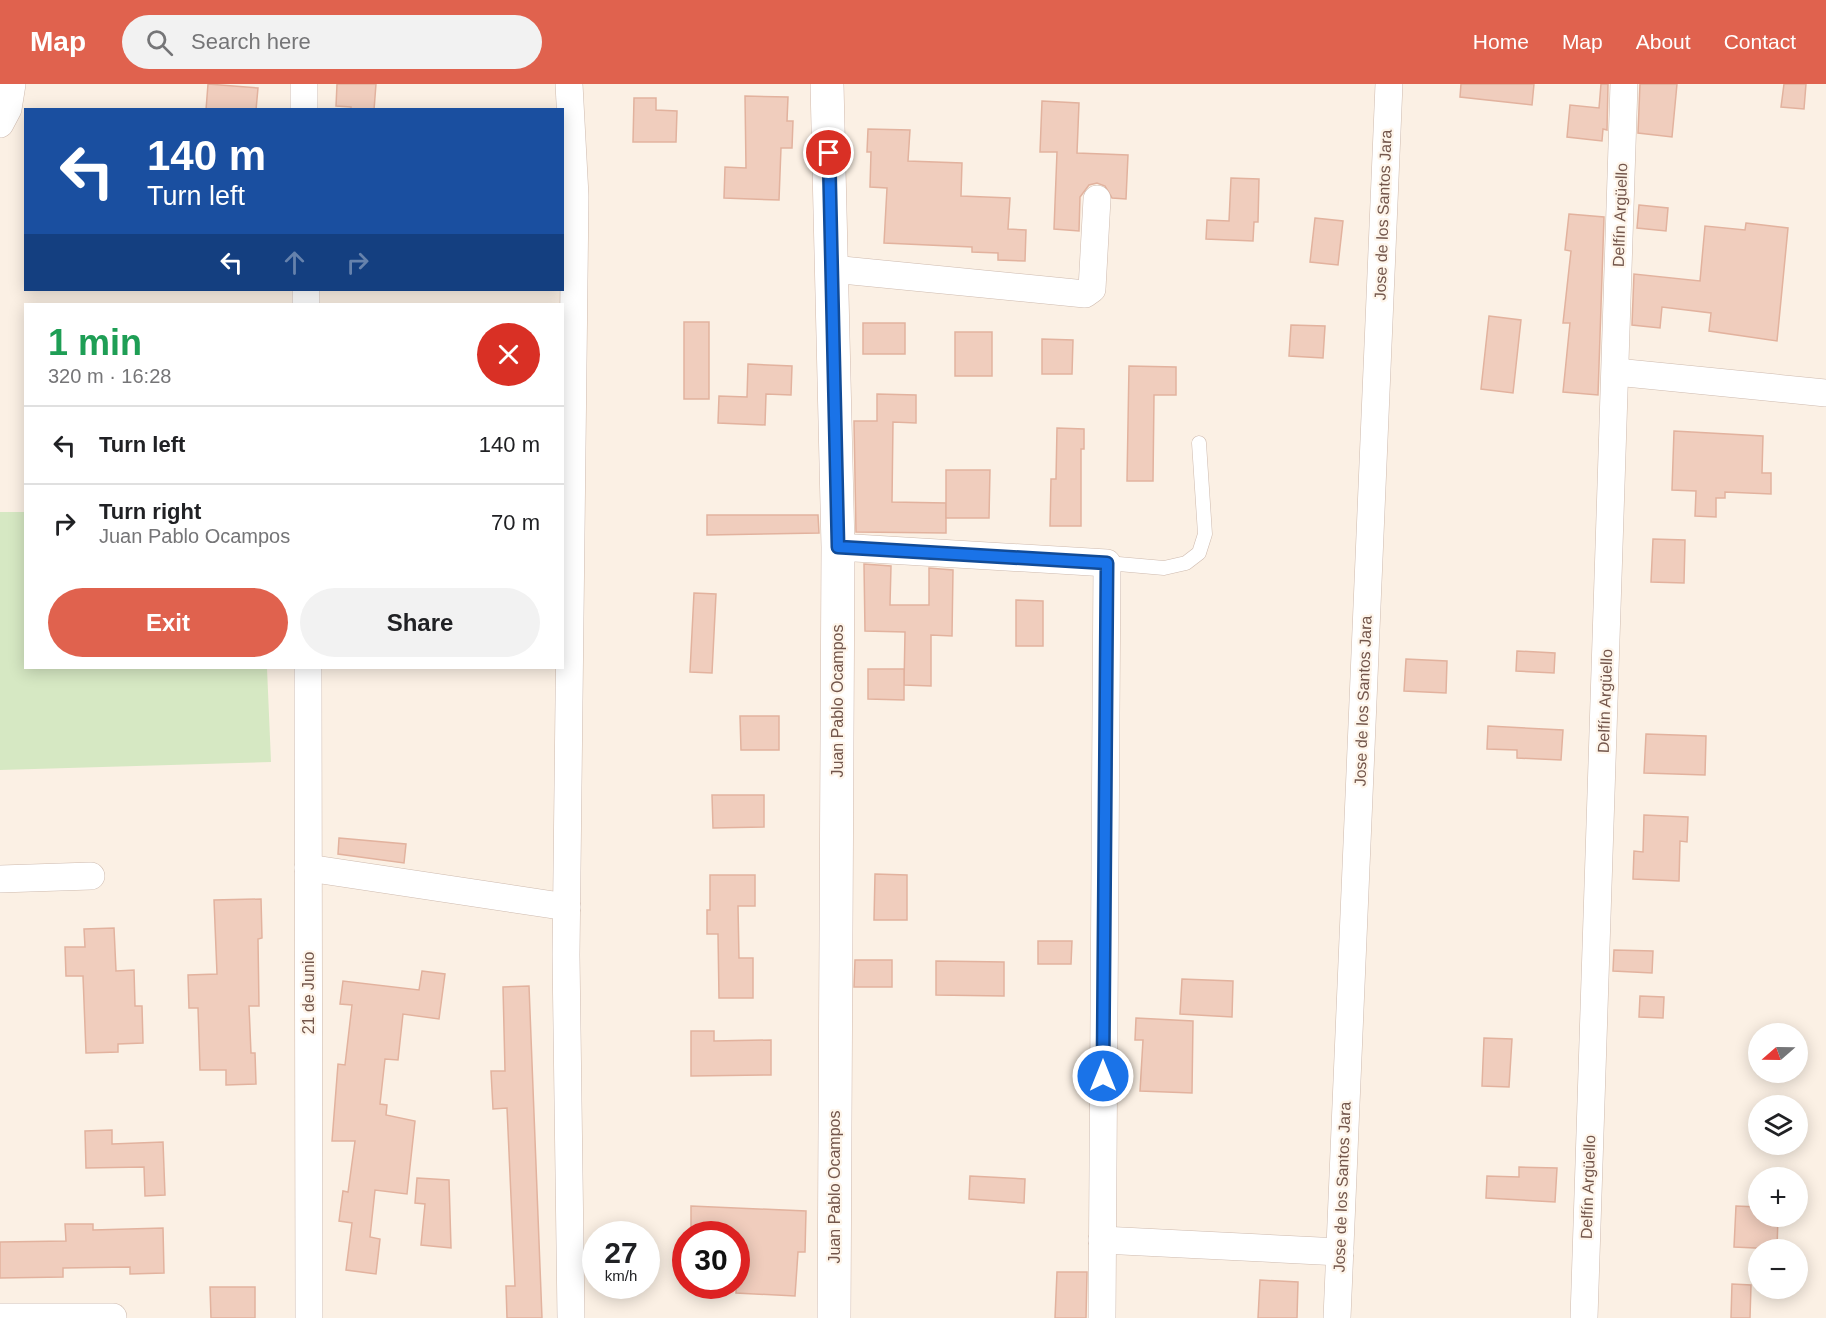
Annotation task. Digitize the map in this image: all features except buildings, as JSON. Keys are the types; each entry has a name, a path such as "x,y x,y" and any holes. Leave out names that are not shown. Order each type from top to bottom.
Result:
{"street":[{"path":"0,124 8,109 12,84"},
{"path":"304,84 304,108"},
{"path":"569,84 575,208 567,907 571,1318"},
{"name":"Juan Pablo Ocampos","path":"828,84 838,547 834,1318"},
{"name":"Jose de los Santos Jara","path":"1337,1318 1389,84"},
{"name":"Delfín Argüello","path":"1584,1318 1624,84"},
{"path":"832,269 1085,294 1092,289 1097,199"},
{"path":"1616,372 1826,393"},
{"path":"838,547 1107,563 1102,1318"},
{"name":"21 de Junio","path":"308,669 309,1318"},
{"path":"308,867 567,907"},
{"path":"0,879 91,876"},
{"path":"1102,1240 1340,1252"},
{"path":"0,1317 113,1317"}],"lane":[{"path":"1107,563 1164,568 1186,563 1199,554 1205,534 1199,444"}],"green space":[{"path":"0,512 24,512 24,669 267,669 271,762 0,770"}],"route":[{"path":"829,153 838,547 1107,563 1103,1076"}]}
